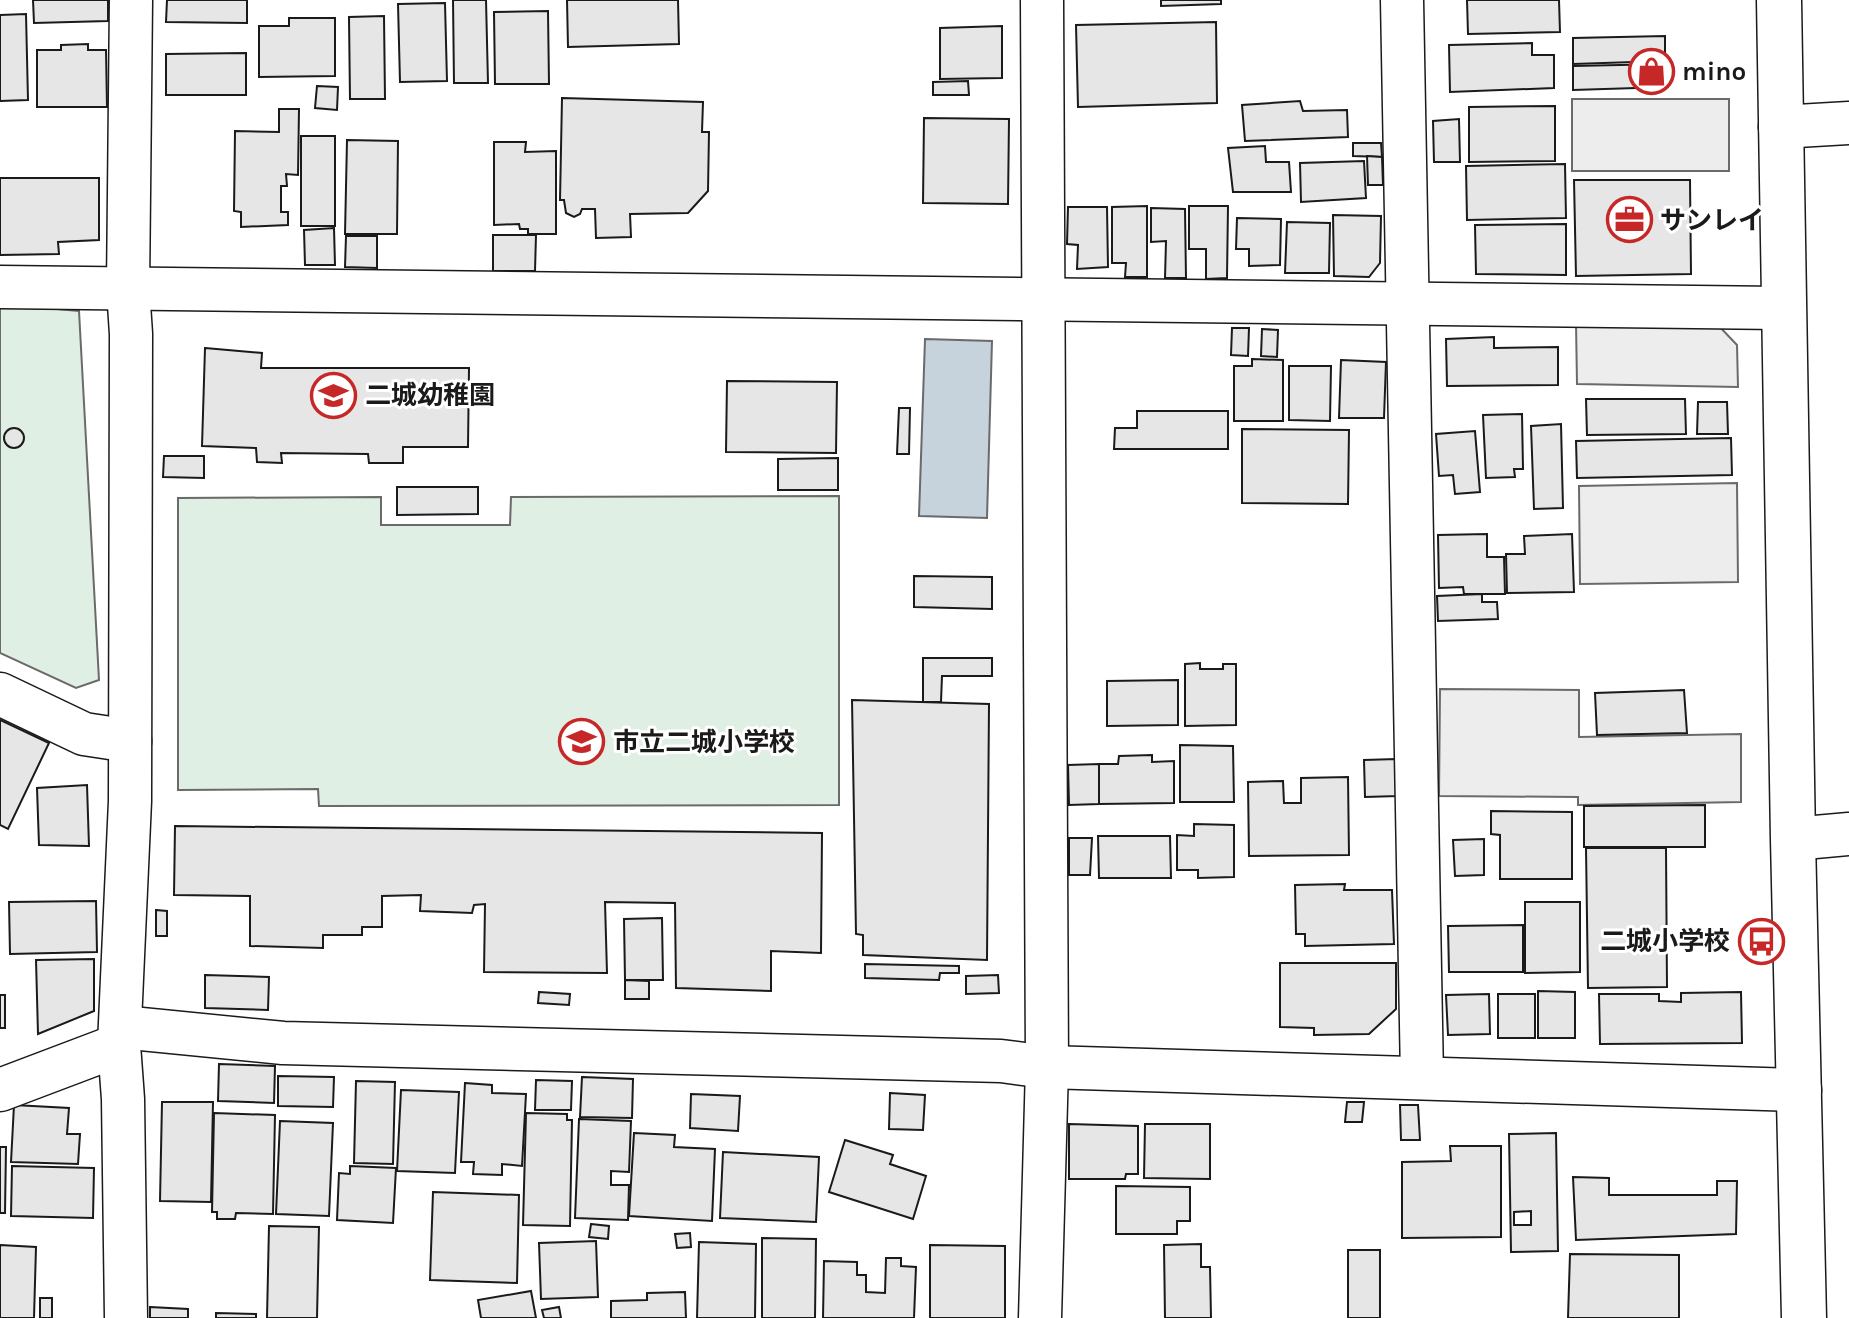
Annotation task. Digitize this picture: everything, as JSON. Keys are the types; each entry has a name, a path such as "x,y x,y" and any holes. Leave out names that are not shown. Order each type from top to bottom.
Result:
{"street":[{"path":"126,1318 120,1036 130,801 131,334 128,289 131,0"},
{"path":"1040,1318 1047,1067 1042,0"},
{"path":"1402,0 1422,1078"},
{"path":"1779,0 1804,1318"},
{"path":"1780,127 1849,123"},
{"path":"0,287 1784,308"},
{"path":"0,694 84,734 130,741"},
{"path":"1793,839 1849,834"},
{"path":"0,1090 120,1036 1001,1061 1047,1067 1800,1090"}],"green space":[{"path":"0,304 79,311 99,680 76,688 0,653"},
{"path":"839,496 839,805 319,806 318,789 178,790 178,498 381,497 381,525 510,525 511,497"}],"shaded area":[{"path":"1572,99 1729,99 1729,171 1572,171"},
{"path":"1576,323 1717,324 1737,345 1738,387 1577,384"},
{"path":"925,339 992,341 987,518 919,516"},
{"path":"1737,483 1738,582 1580,584 1579,486"},
{"path":"1440,689 1579,690 1579,737 1741,734 1741,802 1578,805 1578,797 1439,796"}],"building":[{"path":"33,0 108,0 108,21 34,23"},
{"path":"167,0 247,0 247,23 166,22"},
{"path":"453,0 486,0 488,83 454,83"},
{"path":"567,0 678,0 679,44 568,47"},
{"path":"1161,0 1221,0 1221,4 1161,6"},
{"path":"1467,0 1559,0 1560,32 1468,34"},
{"path":"445,3 447,81 400,82 398,4"},
{"path":"548,11 549,84 495,84 494,12"},
{"path":"26,14 28,100 0,101 0,15"},
{"path":"384,16 385,99 350,99 349,17"},
{"path":"289,18 335,18 335,76 259,77 259,26 289,26"},
{"path":"1216,22 1217,103 1078,107 1076,25"},
{"path":"1002,26 1002,78 940,79 940,28"},
{"path":"1665,36 1665,61 1573,64 1573,38"},
{"path":"1532,43 1532,55 1554,55 1554,88 1450,92 1449,45"},
{"path":"88,44 88,50 106,50 107,107 37,107 37,50 61,50 61,45"},
{"path":"246,53 246,95 166,95 166,54"},
{"path":"1667,64 1668,87 1573,90 1573,66"},
{"path":"968,81 969,95 933,95 933,82"},
{"path":"317,86 338,87 337,110 315,108"},
{"path":"562,98 703,102 702,132 709,132 708,191 688,213 630,214 631,237 596,238 595,209 582,209 574,217 566,213 564,200 560,200"},
{"path":"1300,101 1303,111 1347,110 1348,137 1245,141 1242,105"},
{"path":"1555,106 1555,161 1469,162 1469,107"},
{"path":"279,109 299,109 298,175 286,174 287,186 281,186 281,212 288,212 288,225 241,227 241,212 234,211 235,131 279,132"},
{"path":"924,118 1009,119 1008,204 923,203"},
{"path":"1459,119 1460,162 1434,162 1433,121"},
{"path":"301,136 335,136 335,226 301,226"},
{"path":"347,140 398,141 397,234 345,234"},
{"path":"494,142 526,142 525,152 556,151 556,234 528,234 528,229 520,229 519,224 494,225"},
{"path":"1353,143 1381,143 1382,157 1353,156"},
{"path":"1265,146 1266,162 1289,162 1291,192 1233,192 1228,148"},
{"path":"1367,156 1382,157 1383,185 1368,185"},
{"path":"1364,161 1366,198 1301,202 1300,163"},
{"path":"1565,164 1566,218 1467,220 1466,166"},
{"path":"0,178 99,178 99,240 58,242 59,254 0,255"},
{"path":"1574,180 1690,180 1691,274 1576,276"},
{"path":"1147,206 1147,277 1125,277 1126,263 1112,263 1112,207"},
{"path":"1189,206 1228,206 1227,278 1206,279 1206,249 1189,249"},
{"path":"1068,207 1107,207 1108,267 1077,269 1078,245 1067,244"},
{"path":"1151,208 1185,209 1186,278 1165,278 1166,241 1151,242"},
{"path":"1333,215 1381,216 1380,263 1369,277 1334,276"},
{"path":"1237,218 1281,219 1280,265 1249,266 1249,249 1236,249"},
{"path":"1287,222 1330,223 1329,273 1285,273"},
{"path":"1566,224 1566,275 1476,274 1475,225"},
{"path":"334,228 335,265 305,265 304,230"},
{"path":"493,235 536,235 535,271 493,271"},
{"path":"346,236 377,236 377,268 345,267"},
{"path":"1232,328 1249,328 1248,356 1231,355"},
{"path":"1262,329 1278,330 1277,357 1261,356"},
{"path":"1494,337 1494,348 1558,347 1558,385 1447,386 1446,339"},
{"path":"205,348 262,353 261,368 469,368 468,447 403,447 403,463 369,463 368,454 281,453 282,463 257,462 256,448 202,446"},
{"path":"1252,359 1283,360 1283,421 1234,421 1234,366 1252,366"},
{"path":"1341,360 1386,362 1384,418 1339,418"},
{"path":"1289,366 1331,366 1330,421 1289,420"},
{"path":"727,381 837,382 836,453 726,452"},
{"path":"1586,399 1685,399 1686,434 1587,435"},
{"path":"1698,402 1727,402 1728,434 1697,434"},
{"path":"899,408 910,408 909,454 897,454"},
{"path":"1137,411 1228,411 1228,449 1114,449 1115,428 1137,428"},
{"path":"1522,414 1523,469 1514,469 1515,477 1486,478 1483,415"},
{"path":"1561,424 1563,508 1534,509 1531,426"},
{"path":"14,428 21,431 24,438 21,445 14,448 7,445 4,438 7,431"},
{"path":"1242,429 1349,430 1348,504 1242,503"},
{"path":"1475,431 1480,492 1455,494 1453,475 1439,476 1436,434"},
{"path":"1731,438 1732,475 1577,478 1576,441"},
{"path":"164,456 204,456 204,478 163,477"},
{"path":"838,458 838,490 778,490 778,459"},
{"path":"397,487 478,487 478,514 397,515"},
{"path":"1487,534 1487,557 1504,557 1505,594 1464,594 1463,587 1439,588 1438,535"},
{"path":"1572,534 1574,592 1507,593 1506,554 1525,554 1524,536"},
{"path":"914,576 992,577 992,609 914,607"},
{"path":"1482,594 1482,602 1497,602 1498,619 1438,621 1437,596"},
{"path":"923,658 992,658 992,676 942,676 941,702 923,702"},
{"path":"1200,663 1200,669 1223,669 1223,664 1236,664 1236,725 1185,726 1185,664"},
{"path":"1178,680 1178,725 1107,726 1107,681"},
{"path":"1684,690 1687,733 1597,735 1595,693"},
{"path":"852,700 989,704 987,960 863,955 863,935 856,934"},
{"path":"0,720 49,743 8,829 0,825"},
{"path":"1180,745 1233,746 1234,802 1180,802"},
{"path":"1152,755 1152,762 1174,761 1174,803 1099,804 1099,764 1118,764 1119,756"},
{"path":"1396,759 1398,796 1365,797 1364,760"},
{"path":"1099,764 1099,804 1069,805 1068,765"},
{"path":"1348,777 1349,855 1249,856 1248,782 1283,781 1284,803 1301,803 1301,778"},
{"path":"87,785 89,846 39,845 37,788"},
{"path":"1705,805 1705,847 1584,847 1584,806"},
{"path":"1491,811 1572,812 1572,879 1500,879 1500,835 1491,834"},
{"path":"1194,824 1234,825 1234,877 1198,878 1198,870 1177,870 1177,835 1194,836"},
{"path":"175,826 822,833 821,953 771,951 771,991 676,988 675,903 605,902 607,973 484,972 485,904 474,905 472,913 420,911 421,895 382,896 382,927 362,927 362,935 323,935 323,948 250,946 250,896 174,895"},
{"path":"1098,836 1170,836 1171,878 1099,878"},
{"path":"1069,838 1092,838 1090,875 1069,875"},
{"path":"1484,839 1484,875 1455,876 1453,840"},
{"path":"1586,848 1666,848 1667,987 1588,988"},
{"path":"1345,884 1344,890 1392,890 1394,944 1305,946 1305,934 1296,934 1295,885"},
{"path":"96,901 97,952 10,954 9,902"},
{"path":"1525,902 1580,902 1580,972 1525,973"},
{"path":"156,910 167,911 167,936 156,936"},
{"path":"662,918 663,980 625,980 624,919"},
{"path":"1523,925 1523,972 1449,972 1448,926"},
{"path":"94,959 94,1011 38,1034 36,960"},
{"path":"1280,963 1396,963 1396,1009 1369,1034 1314,1035 1314,1028 1280,1027"},
{"path":"865,964 959,966 959,973 940,973 939,980 865,978"},
{"path":"205,975 269,977 268,1010 205,1008"},
{"path":"998,975 999,993 966,994 966,976"},
{"path":"625,980 649,981 649,999 625,999"},
{"path":"1538,991 1575,992 1575,1038 1538,1038"},
{"path":"539,992 570,994 569,1005 538,1003"},
{"path":"1741,992 1742,1043 1600,1044 1599,994 1659,994 1659,1001 1681,1002 1681,993"},
{"path":"1489,994 1490,1034 1448,1035 1446,995"},
{"path":"1498,994 1535,994 1535,1038 1498,1038"},
{"path":"0,995 5,995 5,1028 0,1028"},
{"path":"219,1064 275,1066 274,1103 218,1101"},
{"path":"278,1076 334,1077 333,1107 278,1106"},
{"path":"582,1077 633,1079 632,1118 580,1117"},
{"path":"536,1080 572,1081 571,1110 535,1110"},
{"path":"356,1081 395,1082 393,1164 354,1163"},
{"path":"465,1083 492,1085 492,1093 526,1094 522,1166 502,1164 502,1175 473,1174 474,1162 461,1162"},
{"path":"401,1090 459,1092 455,1173 397,1171"},
{"path":"890,1093 925,1095 923,1130 889,1129"},
{"path":"691,1094 740,1096 738,1131 690,1128"},
{"path":"162,1102 213,1102 211,1202 160,1201"},
{"path":"1347,1102 1364,1102 1362,1122 1345,1122"},
{"path":"14,1105 69,1108 67,1134 80,1134 78,1164 11,1162"},
{"path":"1400,1105 1418,1105 1420,1140 1401,1140"},
{"path":"214,1113 275,1115 273,1214 236,1213 235,1219 217,1219 217,1212 212,1212"},
{"path":"526,1113 567,1114 567,1120 572,1120 570,1226 523,1225"},
{"path":"579,1119 631,1121 629,1172 611,1171 611,1185 629,1185 628,1220 575,1218"},
{"path":"280,1121 333,1123 329,1216 276,1214"},
{"path":"1069,1124 1138,1126 1138,1174 1126,1174 1125,1179 1069,1179"},
{"path":"1145,1124 1210,1124 1210,1179 1144,1178"},
{"path":"634,1133 675,1135 674,1147 715,1149 712,1221 629,1216"},
{"path":"1556,1133 1558,1251 1511,1252 1509,1134","holes":["1531,1211 1531,1225 1514,1225 1514,1212"]},
{"path":"845,1140 893,1155 890,1164 926,1176 913,1219 829,1192"},
{"path":"1450,1146 1501,1146 1501,1237 1402,1238 1402,1162 1451,1161"},
{"path":"0,1147 6,1147 5,1213 0,1213"},
{"path":"723,1152 819,1157 816,1222 720,1218"},
{"path":"12,1166 94,1168 93,1218 11,1216"},
{"path":"350,1166 396,1168 393,1223 337,1220 339,1173 350,1174"},
{"path":"1573,1177 1609,1178 1609,1195 1717,1195 1717,1181 1737,1181 1736,1234 1576,1240"},
{"path":"1116,1186 1190,1187 1190,1221 1177,1221 1177,1234 1116,1234"},
{"path":"433,1192 519,1195 517,1283 430,1280"},
{"path":"591,1224 609,1226 608,1239 589,1237"},
{"path":"269,1226 319,1227 317,1318 267,1318"},
{"path":"690,1233 691,1247 677,1248 675,1234"},
{"path":"762,1238 816,1239 815,1318 762,1318"},
{"path":"596,1241 598,1297 541,1299 539,1243"},
{"path":"699,1242 756,1244 755,1318 697,1318"},
{"path":"1201,1244 1201,1267 1210,1267 1211,1318 1165,1318 1164,1245"},
{"path":"0,1245 36,1247 34,1318 0,1318"},
{"path":"930,1245 1005,1246 1005,1318 930,1318"},
{"path":"1348,1250 1380,1250 1380,1318 1348,1318"},
{"path":"1570,1254 1679,1255 1679,1318 1568,1318"},
{"path":"886,1258 901,1258 901,1266 916,1267 914,1318 823,1318 824,1261 857,1262 857,1275 866,1275 866,1292 885,1293"},
{"path":"531,1291 536,1318 481,1318 478,1300"},
{"path":"685,1292 686,1318 611,1318 611,1301 647,1300 647,1293"},
{"path":"40,1298 52,1298 52,1318 40,1318"},
{"path":"150,1307 188,1309 188,1318 150,1318"},
{"path":"559,1307 561,1318 544,1318 542,1310"},
{"path":"216,1313 256,1314 256,1318 216,1318"}],"place":[{"name":"mino","path":"1651,71"},
{"name":"サンレイ","path":"1629,220"},
{"name":"二城幼稚園","path":"334,395"},
{"name":"市立二城小学校","path":"582,742"},
{"name":"二城小学校","path":"1761,941"}]}
